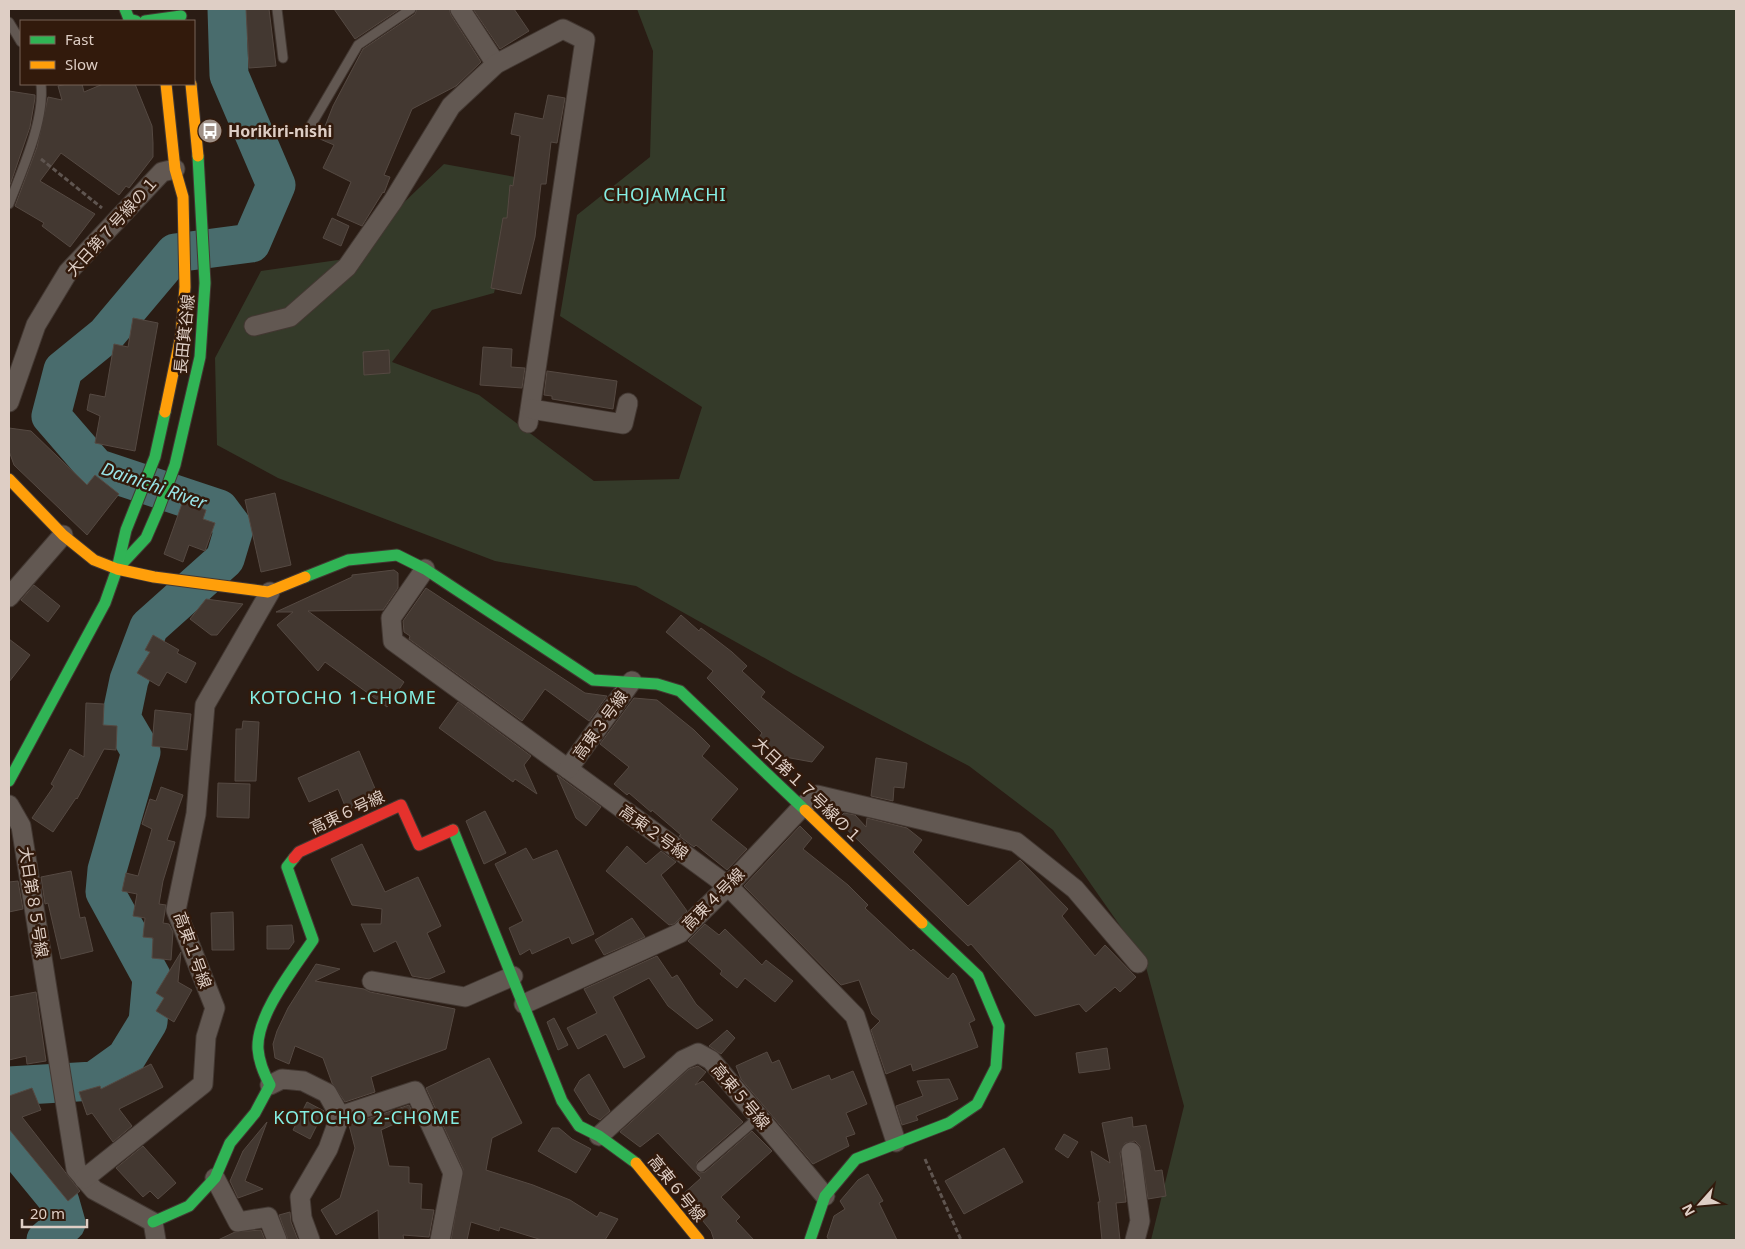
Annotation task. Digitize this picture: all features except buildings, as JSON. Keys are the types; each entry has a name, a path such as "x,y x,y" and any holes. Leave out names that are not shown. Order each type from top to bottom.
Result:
{"street":[{"path":"460,9 496,64"},
{"path":"148,20 161,16 181,15"},
{"path":"254,326 290,317 347,268 393,201 451,106 496,64 563,29 585,40 530,416 623,424 628,403"},
{"name":"長田箕谷線","path":"9,781 98,618 117,569 126,530 155,458 181,335 185,287 183,197 176,173 166,85"},
{"name":"長田箕谷線","path":"117,569 146,538 159,508 175,465 200,357 205,284 199,173 191,85"},
{"name":"大日第７号線の１","path":"9,402 36,325 68,272 162,172 176,173"},
{"path":"9,479 63,535 94,560 117,569 154,577 269,592"},
{"path":"9,597 63,535"},
{"name":"大日第１７号線の１","path":"269,592 348,560 397,556 425,569 593,680 658,684 680,691 803,806 978,976 999,1026 996,1067 977,1104 949,1123 856,1159 825,1196 810,1240"},
{"name":"高東２号線","path":"425,569 391,618 393,641 728,886 855,1016 896,1142"},
{"name":"高東１号線","path":"80,1170 203,1084 206,1037 215,1008 176,910 196,814 205,705 269,592"},
{"name":"高東３号線","path":"568,769 632,681"},
{"path":"803,806 817,795 1016,842 1075,889 1138,963"},
{"name":"大日第８５号線","path":"9,805 21,826 80,1170"},
{"name":"高東６号線","path":"270,1085 262,1068 259,1038 275,1003 313,940 287,867 298,852 401,805 420,845 454,829 562,1101 579,1126 599,1136 636,1163 699,1240"},
{"name":"高東４号線","path":"524,1004 680,933 728,886 803,806"},
{"path":"372,981 465,997 513,976"},
{"name":"高東５号線","path":"599,1136 683,1060 698,1053 711,1060 825,1196"},
{"path":"80,1170 94,1190 155,1231 189,1206 214,1178 230,1142 255,1113 270,1085 282,1079 302,1081 328,1093 340,1116 328,1149 300,1197 302,1218 310,1240"},
{"path":"340,1116 415,1091 453,1173 440,1240"},
{"path":"1131,1152 1140,1221 1135,1240"},
{"path":"214,1178 238,1222 268,1217 277,1240"}],"lane":[{"path":"277,9 284,58"},
{"path":"307,132 358,45 411,9"},
{"path":"9,22 20,40"},
{"path":"9,204 33,139 42,92 41,85"},
{"path":"701,1167 759,1117"}],"path":[{"path":"33,139 44,149 41,160 118,220"},
{"path":"924,1158 961,1240"}],"green space":[{"path":"637,9 1736,9 1736,1240 1151,1240 1184,1106 1144,960 1053,830 969,766 793,674 636,586 495,561 278,478 217,445 215,358 261,271 345,259 444,164 521,178 494,293 432,310 392,362 479,395 594,481 679,479 702,407 560,316 577,215 650,157 653,51"}],"waterway":[{"name":"Dainichi River","path":"9,1086 94,1081 126,1058 148,1022 152,978 105,892 107,870 141,752 121,718 129,680 149,627 225,559 234,529 219,509 96,468 51,416 63,370 106,335 175,253 251,243 276,185 229,75 227,9"},
{"name":"Dainichi River","path":"9,1140 60,1202 66,1223 46,1240"}],"traffic: fast":[{"path":"125,9 129,19 132,20"},
{"path":"152,20 181,16"},
{"path":"118,568 146,538 159,508 175,465 200,357 205,283 198,156"},
{"path":"9,781 105,603 117,569 126,530 155,457 165,412"},
{"path":"305,577 348,560 397,555 425,569 593,680 657,684 680,691 805,810"},
{"path":"453,830 562,1101 579,1126 599,1136 636,1163"},
{"path":"153,1222 189,1206 215,1178 230,1143 255,1113 270,1085 259,1059 259,1036 263,1021 287,977 313,940 287,867 294,858"},
{"path":"810,1240 825,1196 856,1159 949,1123 977,1104 996,1067 999,1026 978,976 922,923"}],"traffic: slow":[{"path":"165,412 181,335 185,287 183,197 175,169 166,85"},
{"path":"191,85 198,156"},
{"path":"9,479 63,535 94,560 117,569 154,577 268,592 305,577"},
{"path":"805,810 922,923"},
{"path":"636,1163 699,1240"}],"traffic: jam":[{"path":"294,858 299,852 401,805 419,845 453,830"}],"place":[{"name":"Horikiri-nishi","path":"210,131"}],"district":[{"name":"CHOJAMACHI","path":"665,195"},
{"name":"KOTOCHO 1-CHOME","path":"343,698"},
{"name":"KOTOCHO 2-CHOME","path":"367,1118"}]}
